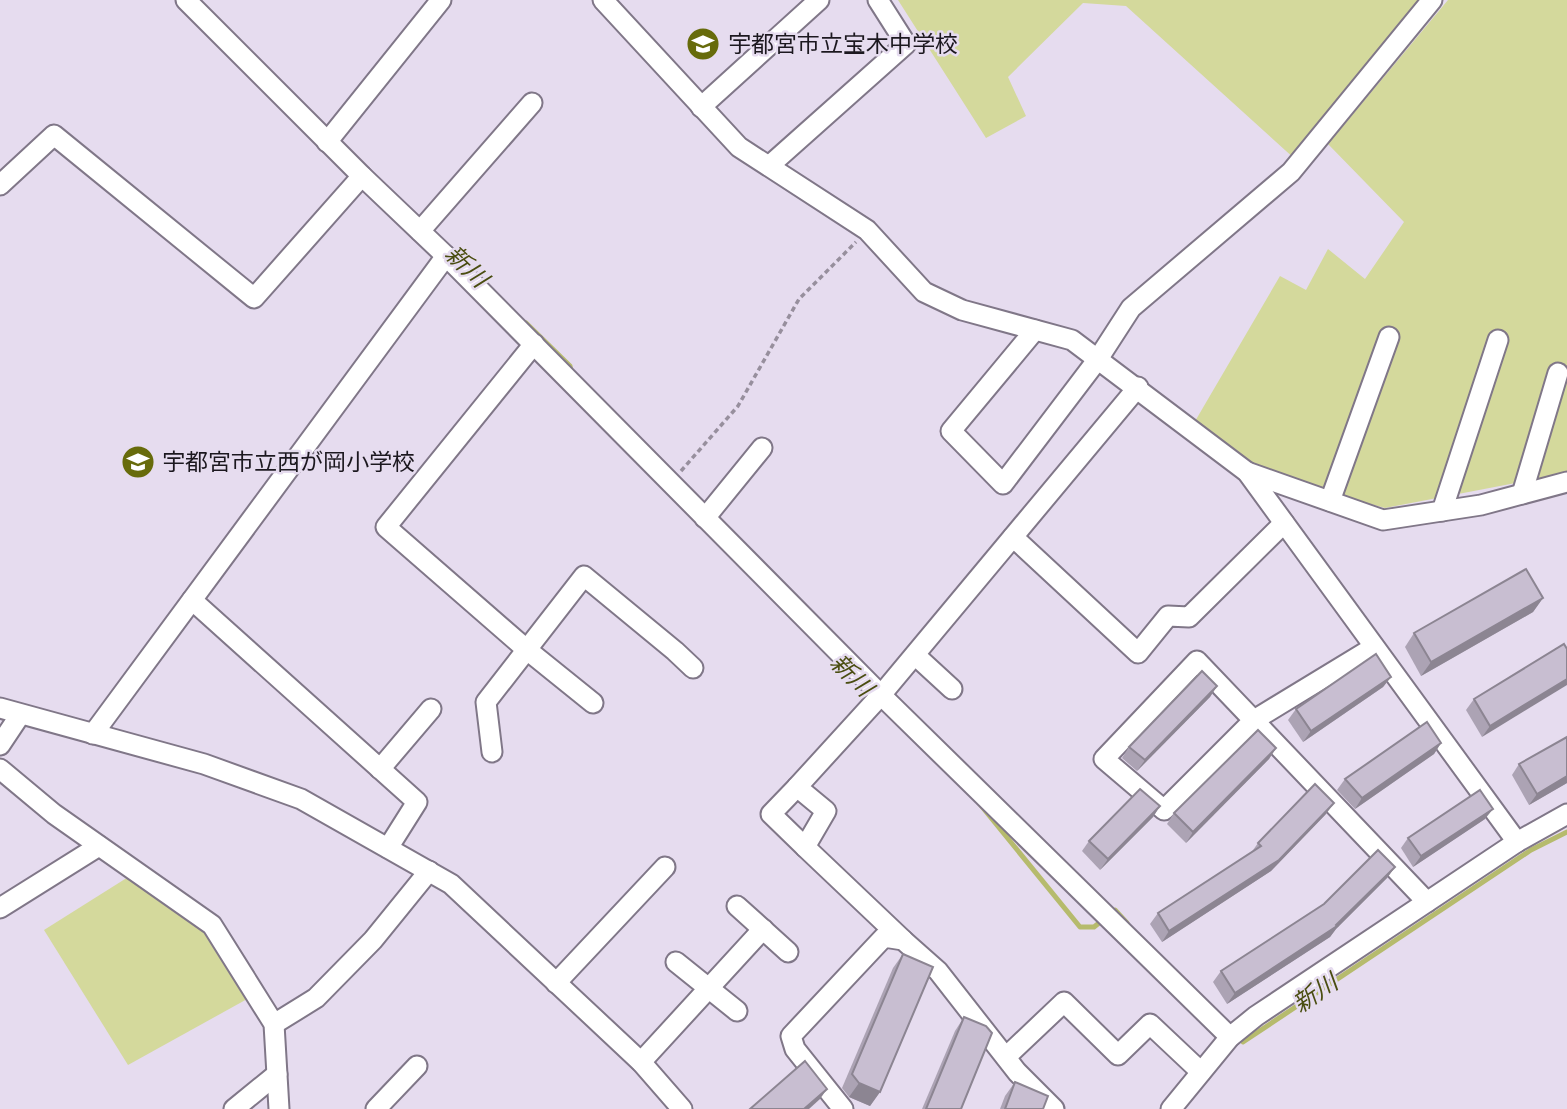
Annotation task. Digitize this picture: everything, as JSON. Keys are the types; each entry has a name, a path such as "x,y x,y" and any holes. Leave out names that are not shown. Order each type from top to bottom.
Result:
{"street":[{"path":"186,0 327,142 446,256 881,695 1230,1037"},
{"path":"327,142 441,0"},
{"path":"603,0 739,147 867,230 924,292 962,310 1072,340 1138,387 1247,472 1517,842"},
{"path":"701,107 819,0"},
{"path":"769,166 906,44 878,0"},
{"path":"1035,330 951,431 1003,484 1132,308 1291,172 1432,0"},
{"path":"420,231 532,103"},
{"path":"0,186 54,135 254,298 362,176"},
{"path":"93,734 446,256"},
{"path":"1330,501 1389,337"},
{"path":"1442,511 1498,340"},
{"path":"534,344 386,527 526,649 593,703"},
{"path":"1522,494 1558,373"},
{"path":"1054,1109 1006,1057 938,971 771,814 881,695 1138,387"},
{"path":"705,518 762,448"},
{"path":"1247,472 1383,520 1481,505 1567,482"},
{"path":"1013,537 1138,653 1168,616 1189,617 1284,523"},
{"path":"492,752 486,702 584,576 693,668"},
{"path":"192,600 417,802 388,848"},
{"path":"1374,646 1254,720 1164,810 1104,760 1197,661 1254,720 1427,902"},
{"path":"915,655 952,689"},
{"path":"0,709 204,764 301,799 429,871 451,884 641,1062 682,1109"},
{"path":"380,769 431,709"},
{"path":"0,745 20,715"},
{"path":"0,769 54,814 212,925 274,1024 279,1109"},
{"path":"797,787 825,811 805,846"},
{"path":"1171,1109 1230,1037 1256,1016 1517,842 1567,814"},
{"path":"0,908 99,846"},
{"path":"556,983 665,867"},
{"path":"274,1024 316,998 373,940 429,871"},
{"path":"737,906 788,951"},
{"path":"641,1062 763,929"},
{"path":"843,1109 794,1049 792,1036 884,937 903,940"},
{"path":"676,962 737,1011"},
{"path":"1006,1057 1064,1002 1118,1055 1150,1024 1201,1072"},
{"path":"376,1109 417,1066"},
{"path":"234,1109 277,1074"}],"path":[{"path":"671,483 738,407 799,299 867,230"}],"green space":[{"path":"898,0 1430,0 1296,160 1126,6 1083,3 1008,77 1026,116 986,138"},
{"path":"1448,0 1567,0 1567,473 1385,508 1256,472 1194,423 1280,276 1306,290 1328,249 1365,279 1404,222 1328,144"},
{"path":"133,874 205,927 249,998 128,1065 44,930"}],"building":[{"path":"1526,569 1543,598 1431,662 1414,633"},
{"path":"1564,644 1567,649 1567,679 1490,726 1474,699"},
{"path":"1376,654 1391,677 1311,731 1296,709"},
{"path":"1202,671 1217,686 1145,760 1129,747"},
{"path":"1427,722 1441,743 1362,798 1345,779"},
{"path":"1258,730 1276,748 1193,832 1174,813"},
{"path":"1567,737 1567,776 1537,794 1519,764"},
{"path":"1315,784 1334,803 1279,860 1169,931 1158,913 1261,846 1258,843"},
{"path":"1140,789 1160,806 1108,859 1089,841"},
{"path":"1480,790 1493,809 1421,856 1408,838"},
{"path":"1378,850 1395,867 1337,926 1235,993 1221,971 1324,904"},
{"path":"903,954 933,967 880,1092 859,1083 852,1074"},
{"path":"964,1017 986,1026 992,1033 961,1109 926,1109"},
{"path":"805,1061 827,1089 804,1109 750,1109"},
{"path":"1015,1082 1048,1096 1043,1109 1005,1109"}],"waterway":[{"name":"新川","path":"526,323 570,366 572,375"},
{"name":"新川","path":"979,803 1080,927 1094,927 1104,919"},
{"name":"新川","path":"1239,1037 1243,1042 1531,850 1567,832"},
{"name":"新川","path":"1111,913 1115,910 1127,923"}],"place":[{"name":"宇都宮市立宝木中学校","path":"703,44"},
{"name":"宇都宮市立西が岡小学校","path":"138,462"}]}
